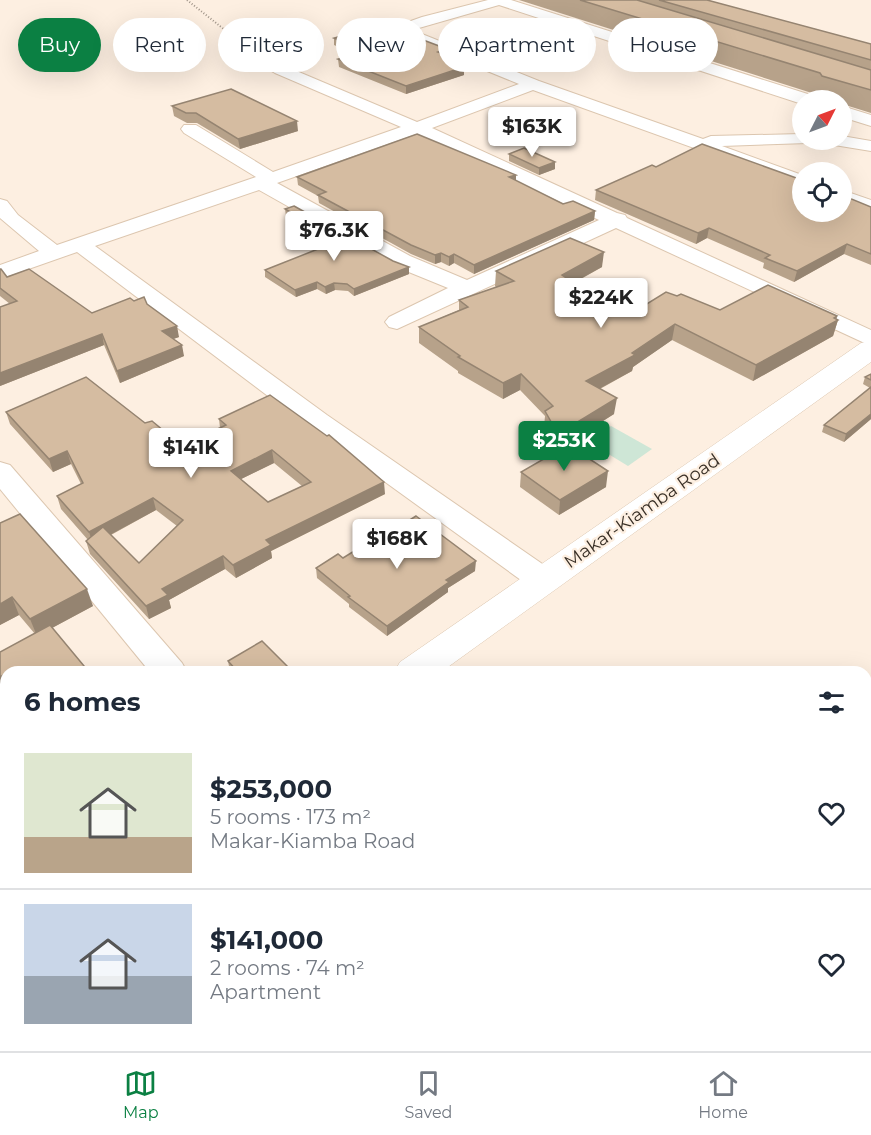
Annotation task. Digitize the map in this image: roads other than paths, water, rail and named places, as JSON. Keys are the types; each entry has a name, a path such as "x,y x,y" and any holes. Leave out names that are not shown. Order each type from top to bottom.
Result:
{"main road":[{"name":"Makar-Kiamba Road","path":"421,666 871,349"}],"street":[{"path":"792,95 500,1 426,20 399,30 533,84 792,178"},
{"path":"286,72 420,129 618,219 871,339"},
{"path":"0,272 420,129 533,84"},
{"path":"852,114 871,121"},
{"path":"190,129 265,180 402,261 467,288"},
{"path":"687,140 792,138"},
{"path":"852,143 871,146"},
{"path":"852,200 871,207"},
{"path":"0,206 11,219 54,253"},
{"path":"397,322 618,219"},
{"path":"80,244 318,421 543,580"},
{"path":"0,471 165,666"}]}
